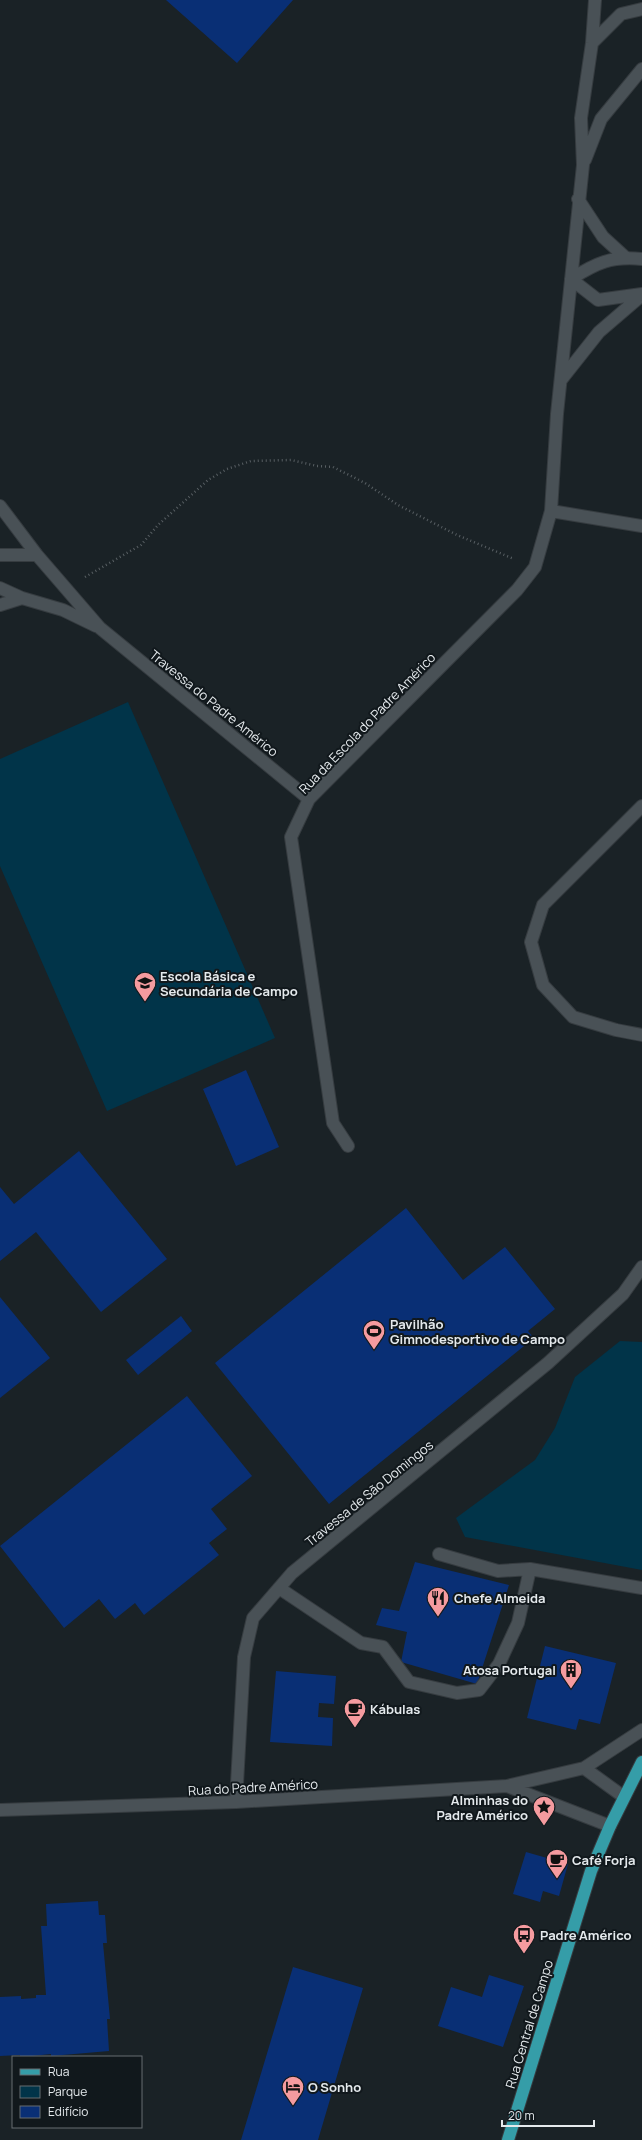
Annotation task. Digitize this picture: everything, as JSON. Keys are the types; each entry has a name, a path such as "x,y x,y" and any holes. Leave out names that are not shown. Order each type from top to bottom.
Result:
{"main road":[{"name":"Rua Central de Campo","path":"508,2140 591,1871 624,1797 639,1778 642,1762"}],"street":[{"path":"583,165 581,118 592,43 595,0"},
{"path":"592,43 621,14 642,9"},
{"path":"583,165 601,119 642,69"},
{"name":"Rua da Escola do Padre Américo","path":"348,1146 333,1123 291,837 309,799 517,590 535,567 551,511 561,380 578,199 583,165"},
{"path":"578,199 603,237 626,258"},
{"path":"642,259 626,258 594,264 571,280 598,300 642,295"},
{"path":"561,380 599,332 642,295"},
{"name":"Travessa do Padre Américo","path":"0,506 37,555 100,628 309,799"},
{"path":"551,511 642,526"},
{"path":"0,555 37,555"},
{"name":"Travessa do Padre Américo","path":"0,588 22,598 63,610 100,628"},
{"path":"0,605 22,598"},
{"path":"642,806 543,905 531,942 542,985 573,1017 616,1030 642,1035"},
{"name":"Travessa de São Domingos","path":"236,1802 244,1657 253,1618 292,1574 548,1363 623,1294 642,1267"},
{"path":"439,1554 498,1571 530,1569 642,1588"},
{"path":"279,1588 361,1643 383,1647 409,1682 457,1693 479,1690 499,1664 518,1624 530,1569"},
{"name":"Rua do Padre Américo","path":"0,1810 236,1802 507,1786 584,1768 642,1730"},
{"path":"584,1768 624,1797"},
{"name":"Rua do Padre Américo","path":"507,1786 610,1826"}],"path":[{"path":"67,589 141,545 158,525 208,480 227,469 250,461 291,460 317,466 333,467 365,483 398,505 457,535 535,567"}],"green space":[{"path":"128,702 275,1038 107,1111 0,866 0,759"},
{"path":"620,1341 642,1342 642,1570 465,1537 456,1518 535,1460 555,1428 575,1377"}],"building":[{"path":"166,0 293,0 237,63"},
{"path":"246,1070 279,1147 236,1166 203,1089"},
{"path":"79,1151 167,1259 101,1312 36,1232 0,1261 0,1187 14,1204"},
{"name":"Pavilhão Gimnodesportivo de Campo","path":"406,1208 463,1280 505,1247 555,1309 528,1331 534,1338 329,1504 215,1363"},
{"path":"0,1297 50,1358 0,1398"},
{"path":"181,1316 192,1331 138,1375 126,1360"},
{"path":"187,1396 252,1476 211,1509 227,1529 209,1543 219,1555 144,1615 135,1603 115,1619 99,1599 64,1628 0,1546"},
{"name":"Chefe Almeida","path":"415,1562 509,1585 477,1684 401,1662 407,1632 376,1625 382,1608 399,1611"},
{"name":"Atosa Portugal","path":"545,1646 616,1663 600,1724 579,1719 576,1730 527,1718"},
{"path":"276,1671 336,1676 334,1704 319,1703 318,1717 333,1718 332,1746 270,1742"},
{"path":"526,1852 568,1864 559,1896 543,1891 540,1902 513,1894"},
{"path":"98,1901 99,1915 105,1915 107,1943 103,1943 110,2019 107,2019 109,2051 51,2056 51,2054 32,2056 0,2056 0,1997 21,1996 21,1999 36,1998 36,1995 46,1995 41,1926 47,1926 46,1904"},
{"path":"293,1967 363,1988 318,2140 241,2140"},
{"path":"489,1975 524,1986 503,2047 438,2026 451,1987 482,1997"}],"place":[{"name":"Escola Básica e Secundária de Campo","path":"145,1002"},
{"name":"Pavilhão Gimnodesportivo de Campo","path":"374,1350"},
{"name":"Chefe Almeida","path":"438,1618"},
{"name":"Atosa Portugal","path":"571,1690"},
{"name":"Kábulas","path":"355,1728"},
{"name":"Alminhas do Padre Américo","path":"544,1826"},
{"name":"Café Forja","path":"557,1880"},
{"name":"Padre Américo","path":"524,1954"},
{"name":"O Sonho","path":"293,2106"}]}
